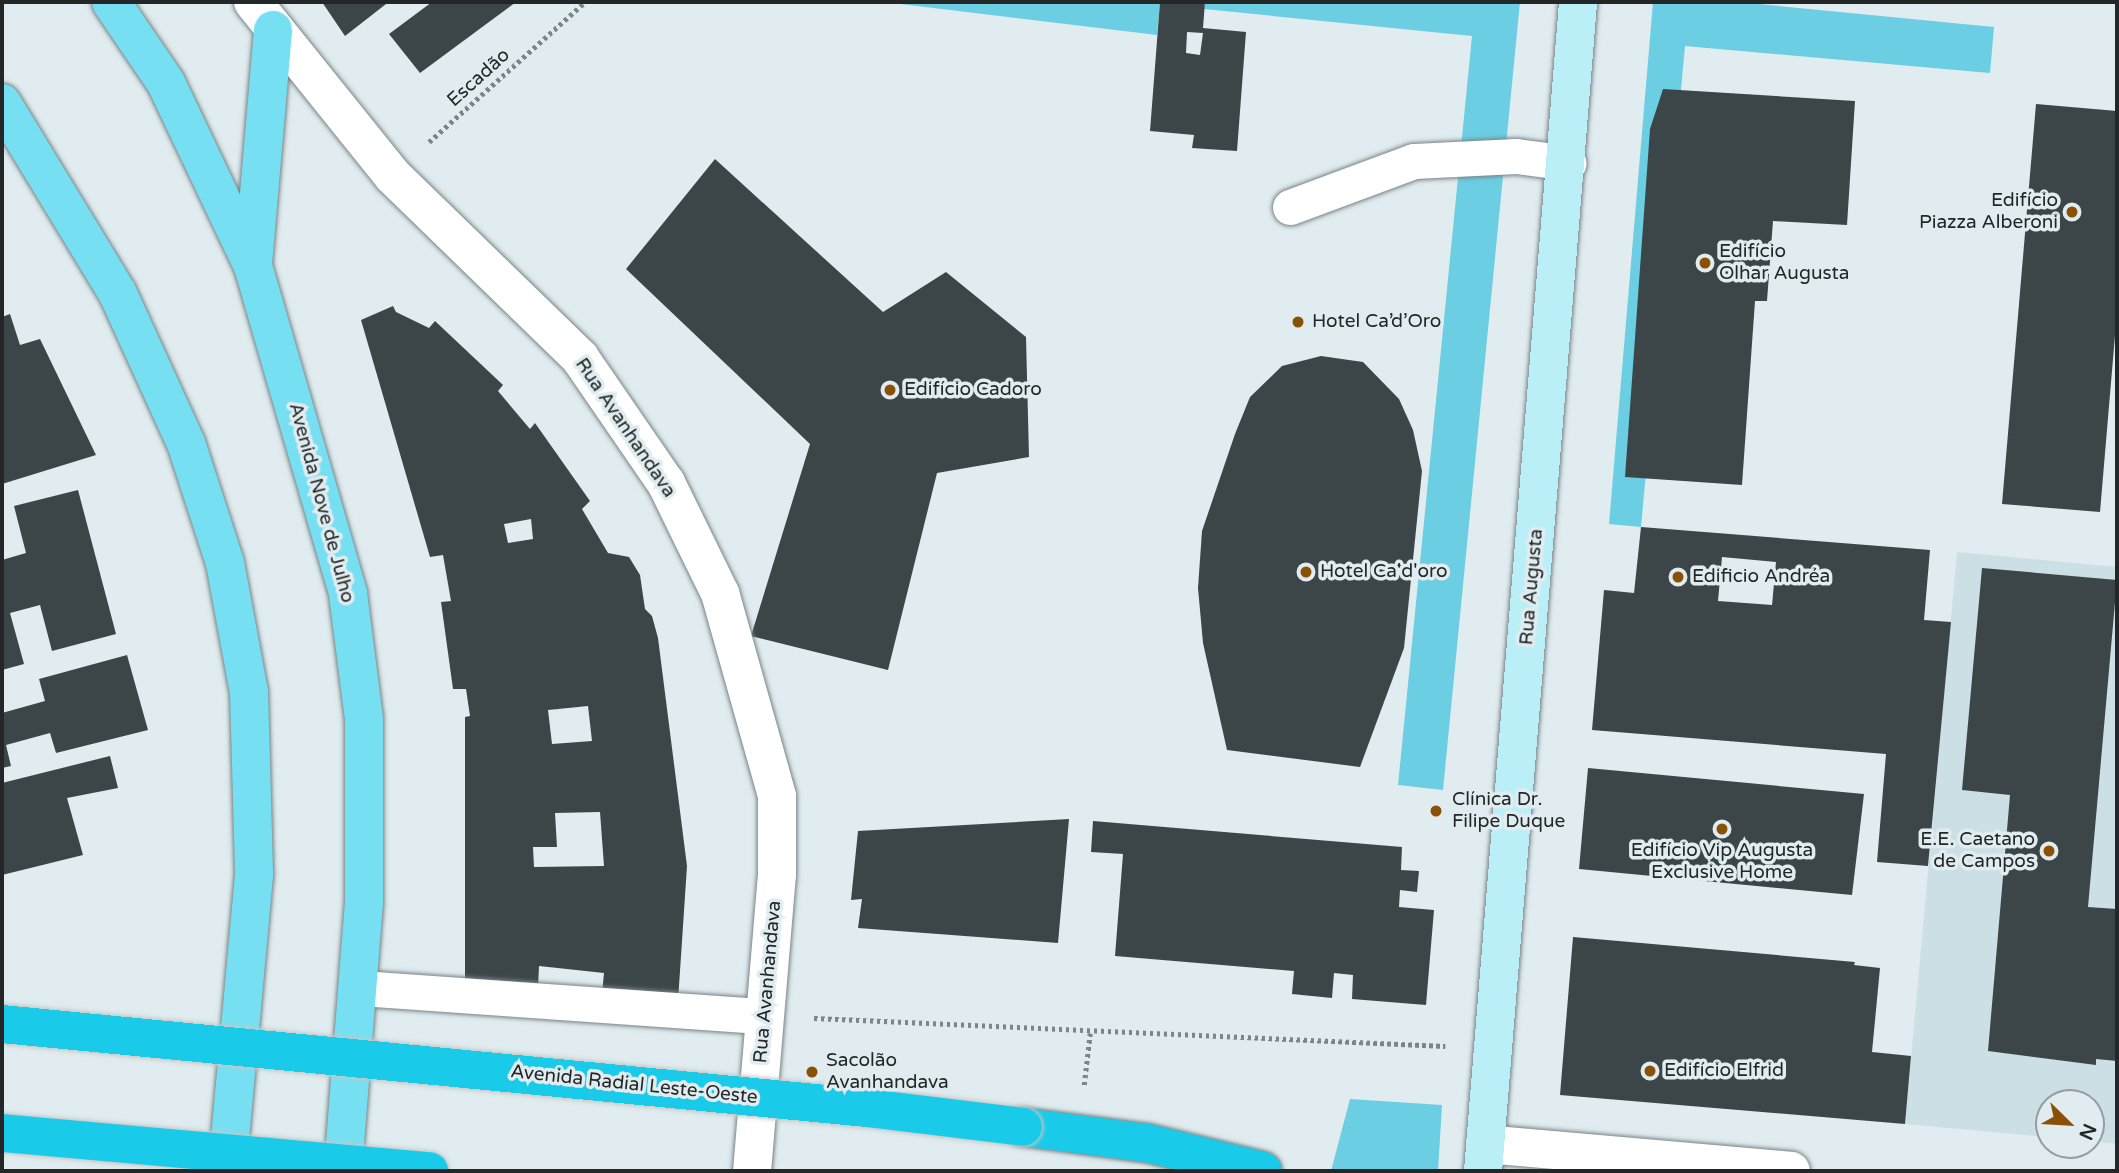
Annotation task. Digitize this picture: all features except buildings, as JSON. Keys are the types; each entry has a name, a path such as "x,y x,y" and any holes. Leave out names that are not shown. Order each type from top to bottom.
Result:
{"highway":[{"name":"Avenida Radial Leste-Oeste","path":"2,1024 867,1108 1147,1143 1263,1171"},
{"path":"2,1133 429,1171"}],"main road":[{"name":"Avenida Nove de Julho","path":"111,2 166,83 253,266 348,594 364,719 360,988 343,1171"},
{"name":"Rua Augusta","path":"1484,1158 1491,1048 1569,163 1578,2"},
{"path":"253,266 263,16"},
{"path":"2,103 118,293 187,443 225,563 249,692 254,874 228,1171"}],"street":[{"name":"Rua Avanhandava","path":"263,16 393,176 580,358 666,483 720,593 777,796 777,874 752,1171"},
{"path":"1484,1158 1791,1171"}],"lane":[{"path":"1290,207 1414,161 1516,156 1569,163"},
{"path":"360,988 764,1016"}],"path":[{"name":"Escadão","path":"393,176 585,2"},
{"path":"764,1016 1491,1048"}],"shaded area":[{"path":"884,2 1160,2 1157,35"},
{"path":"1205,2 1520,2 1443,790 1398,785 1472,36 1204,9"},
{"path":"1653,2 1738,2 1994,27 1990,73 1685,46 1641,527 1609,524"},
{"path":"1957,552 2117,567 2117,1144 2105,1143 2105,1089 2035,1089 2035,1136 1905,1124"},
{"path":"1350,1099 1442,1105 1438,1171 1331,1171"}],"place":[{"name":"Edifício Piazza Alberoni","path":"2072,212"},
{"name":"Edifício Olhar Augusta","path":"1705,263"},
{"name":"Hotel Ca’d’Oro","path":"1298,322"},
{"name":"Edifício Cadoro","path":"890,390"},
{"name":"Hotel Ca'd'oro","path":"1306,572"},
{"name":"Edificio Andréa","path":"1678,577"},
{"name":"Clínica Dr. Filipe Duque","path":"1436,811"},
{"name":"Edifício Vip Augusta Exclusive Home","path":"1722,829"},
{"name":"E.E. Caetano de Campos","path":"2049,851"},
{"name":"Edifício Elfrid","path":"1650,1071"},
{"name":"Sacolão Avanhandava","path":"812,1072"}]}
